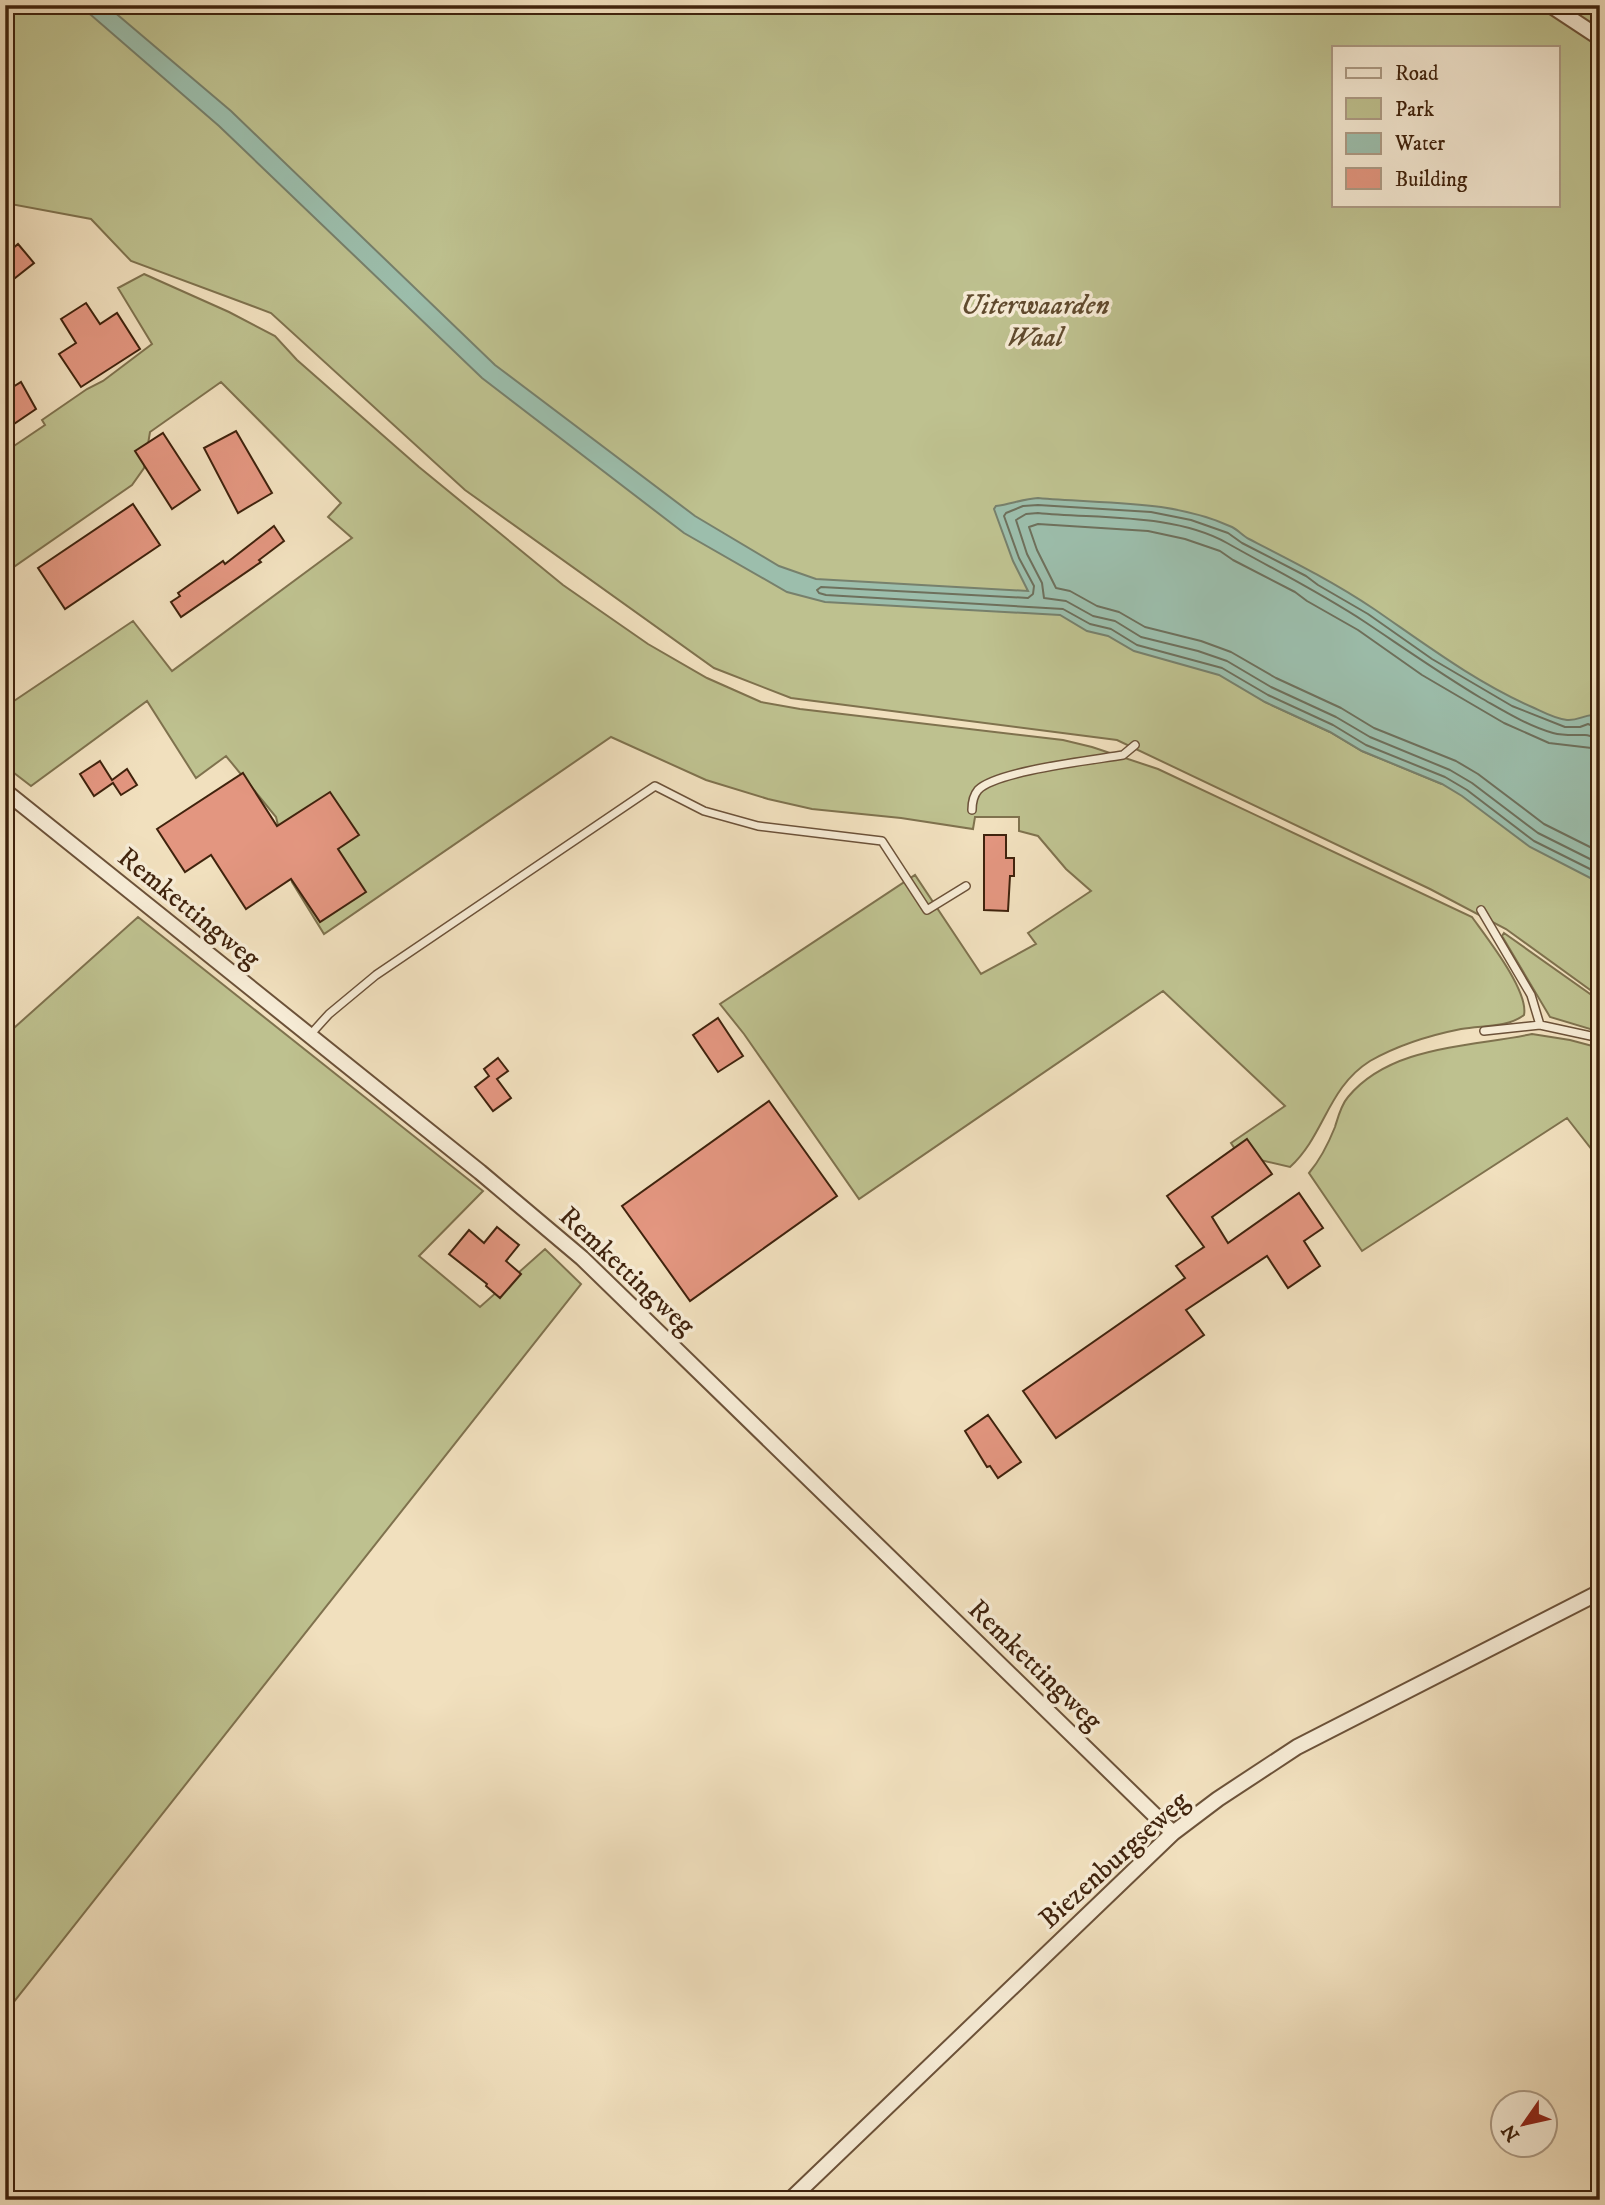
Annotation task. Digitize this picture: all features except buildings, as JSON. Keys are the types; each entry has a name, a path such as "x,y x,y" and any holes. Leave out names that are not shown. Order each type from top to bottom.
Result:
{"street":[{"path":"1550,5 1600,38"},
{"name":"Remkettingweg","path":"5,791 480,1171 582,1258 1172,1833"},
{"name":"Biezenburgseweg","path":"790,2200 1172,1833 1297,1747 1600,1592"}],"lane":[{"path":"972,810 973,798 979,788 991,781 1123,755 1135,745"},
{"path":"310,1036 329,1014 376,975 655,786 704,811 758,827 882,841 927,910 966,886"},
{"path":"1481,910 1531,995 1540,1025"},
{"path":"1484,1031 1540,1025 1600,1038"}],"green space":[{"name":"Uiterwaarden Waal","path":"5,5 1600,5 1600,997 1506,929 1430,889 1117,740 791,698 714,668 465,490 271,313 131,261 91,219 5,203","holes":["1241,685 1442,784 1362,751 1330,732 1265,702"]},
{"path":"144,274 275,336 297,360 419,467 563,585 648,644 707,678 761,702 1063,740 1158,769 1472,917 1514,979 1524,1005 1524,1015 1502,1024 1461,1029 1426,1038 1370,1061 1344,1084 1311,1141 1290,1167 1239,1155 1231,1143 1285,1106 1163,991 859,1199 744,1034 720,1004 915,875 981,974 1036,944 1028,933 1091,891 1066,869 1038,836 1019,831 1019,817 975,817 973,829 812,809 706,780 611,737 324,934 292,882 276,817 226,756 196,778 147,701 31,786 5,766 5,707 133,621 172,671 352,538 328,517 341,503 221,382 150,432 144,468 132,485 5,573 5,452 45,425 42,420 103,381 152,344 118,288"},
{"path":"138,917 483,1191 419,1256 480,1307 545,1249 581,1284 5,2013 5,1036"},
{"path":"1504,933 1600,1001 1600,1032 1550,1017 1502,936"},
{"path":"1532,1034 1600,1048 1600,1160 1567,1118 1362,1251 1309,1173 1327,1145 1348,1097 1366,1080 1386,1067 1409,1058 1458,1046"}],"water":[{"path":"76,5 106,5 231,111 495,365 695,516 779,566 816,579 1028,591 1013,561 994,509 996,506 1038,498 1161,507 1209,518 1232,527 1374,609 1451,662 1511,697 1563,719 1574,720 1592,715 1600,727 1600,883 1530,847 1442,784 1362,751 1330,732 1265,702 1219,675 1134,651 1108,636 1087,631 1060,615 825,602 787,592 684,533 482,378 219,126"}]}
